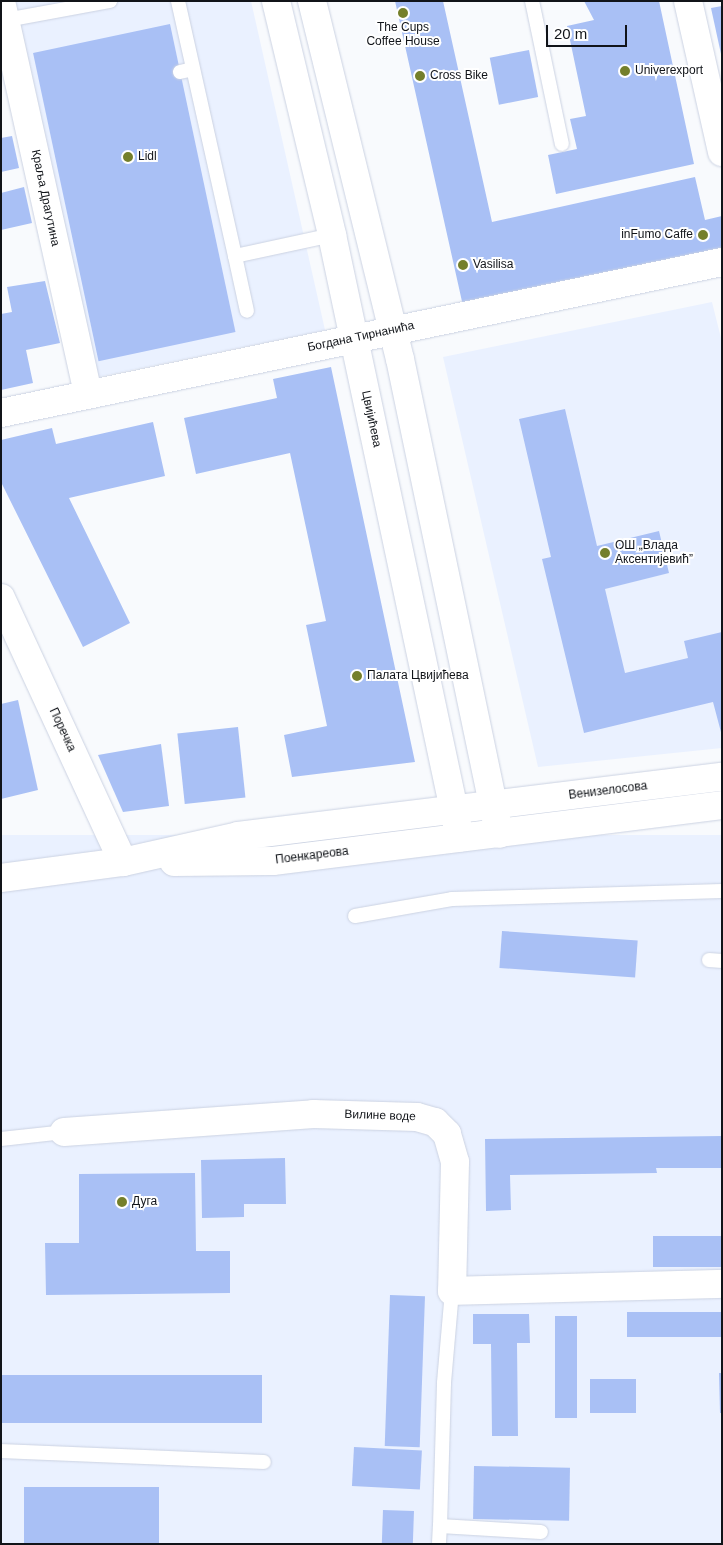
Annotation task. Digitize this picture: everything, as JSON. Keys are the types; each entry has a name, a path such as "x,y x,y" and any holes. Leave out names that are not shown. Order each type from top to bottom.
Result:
{"street":[{"name":"Цвијићева","path":"276,1 332,235 460,838"},
{"path":"312,1 394,330 499,834 722,805"},
{"path":"688,1 722,152"},
{"name":"Краља Драгутина","path":"5,17 88,395"},
{"name":"Богдана Тирнанића","path":"1,414 354,338 722,262"},
{"name":"Поречка","path":"1,598 123,862"},
{"name":"Венизелосова","path":"494,805 722,778"},
{"name":"Поенкареова","path":"1,878 123,862 238,836 494,805"},
{"name":"Поенкареова","path":"123,862 273,861 499,834"},
{"name":"Вилине воде","path":"64,1132 313,1114 417,1117 435,1122 447,1134 456,1162 452,1291"},
{"path":"452,1291 722,1284"}],"lane":[{"path":"5,17 46,20 52,14 110,1"},
{"path":"178,1 187,70 235,256 246,310"},
{"path":"532,1 552,70 562,144"},
{"path":"235,256 332,235"},
{"path":"355,916 452,899 722,891"},
{"name":"Вилине воде","path":"1,1139 64,1132"},
{"path":"439,1543 444,1382 452,1291"},
{"path":"1,1451 264,1462"},
{"path":"440,1526 541,1532"}],"shaded area":[{"path":"11,1 251,1 325,330 93,378"},
{"name":"ОШ „Влада Аксентијевић”","path":"712,302 722,342 722,748 538,767 443,357"},
{"path":"1,835 722,835 722,1544 1,1544"}],"building":[{"path":"395,1 443,1 492,222 695,177 705,220 722,216 721,248 463,306"},
{"name":"Univerexport","path":"584,1 659,1 694,164 556,194 548,155 577,149 570,119 586,116 567,26 594,20"},
{"path":"722,6 722,54 721,54 711,8"},
{"name":"Lidl","path":"170,24 235,332 99,361 33,53"},
{"path":"529,50 538,97 499,105 490,58"},
{"path":"12,136 19,168 1,172 1,138"},
{"path":"24,187 32,223 1,230 1,193"},
{"path":"45,281 60,343 26,350 33,383 1,390 1,314 12,312 7,287"},
{"path":"331,367 415,762 292,777 284,735 327,726 306,625 326,621 290,453 196,474 184,418 277,398 273,379"},
{"path":"565,409 597,546 659,531 669,573 605,589 625,673 688,658 684,641 722,632 722,736 713,702 584,733 542,559 551,557 519,419"},
{"path":"153,422 165,476 69,498 130,623 83,647 1,482 1,440 52,428 56,444"},
{"path":"18,700 38,790 1,799 1,704"},
{"path":"238,727 245,798 185,804 177,733"},
{"path":"161,744 169,806 123,812 98,755"},
{"path":"502,931 638,940 635,977 499,968"},
{"path":"722,1136 722,1168 656,1168 657,1173 510,1175 511,1210 486,1211 485,1139"},
{"path":"285,1158 286,1204 244,1204 244,1217 202,1218 201,1160"},
{"path":"195,1173 196,1251 230,1251 230,1293 46,1295 45,1243 79,1243 79,1174"},
{"path":"653,1236 722,1236 722,1267 653,1267"},
{"path":"390,1295 425,1296 420,1447 385,1446"},
{"path":"627,1312 722,1312 722,1337 627,1337"},
{"path":"473,1314 529,1314 530,1343 517,1343 518,1436 492,1436 491,1344 473,1344"},
{"path":"555,1316 577,1316 577,1418 555,1418"},
{"path":"719,1373 722,1373 722,1413 720,1413"},
{"path":"1,1375 262,1375 262,1423 1,1423"},
{"path":"590,1379 636,1379 636,1413 590,1413"},
{"path":"354,1447 422,1451 420,1490 352,1486"},
{"path":"474,1466 570,1468 569,1521 473,1519"},
{"path":"24,1487 159,1487 159,1544 24,1544"},
{"path":"383,1510 414,1511 413,1544 382,1544"}],"place":[{"name":"The Cups Coffee House","path":"403,13"},
{"name":"Univerexport","path":"625,71"},
{"name":"Cross Bike","path":"420,76"},
{"name":"Lidl","path":"128,157"},
{"name":"inFumo Caffe","path":"703,235"},
{"name":"Vasilisa","path":"463,265"},
{"name":"ОШ „Влада Аксентијевић”","path":"605,553"},
{"name":"Палата Цвијићева","path":"357,676"},
{"name":"Дуга","path":"122,1202"}]}
